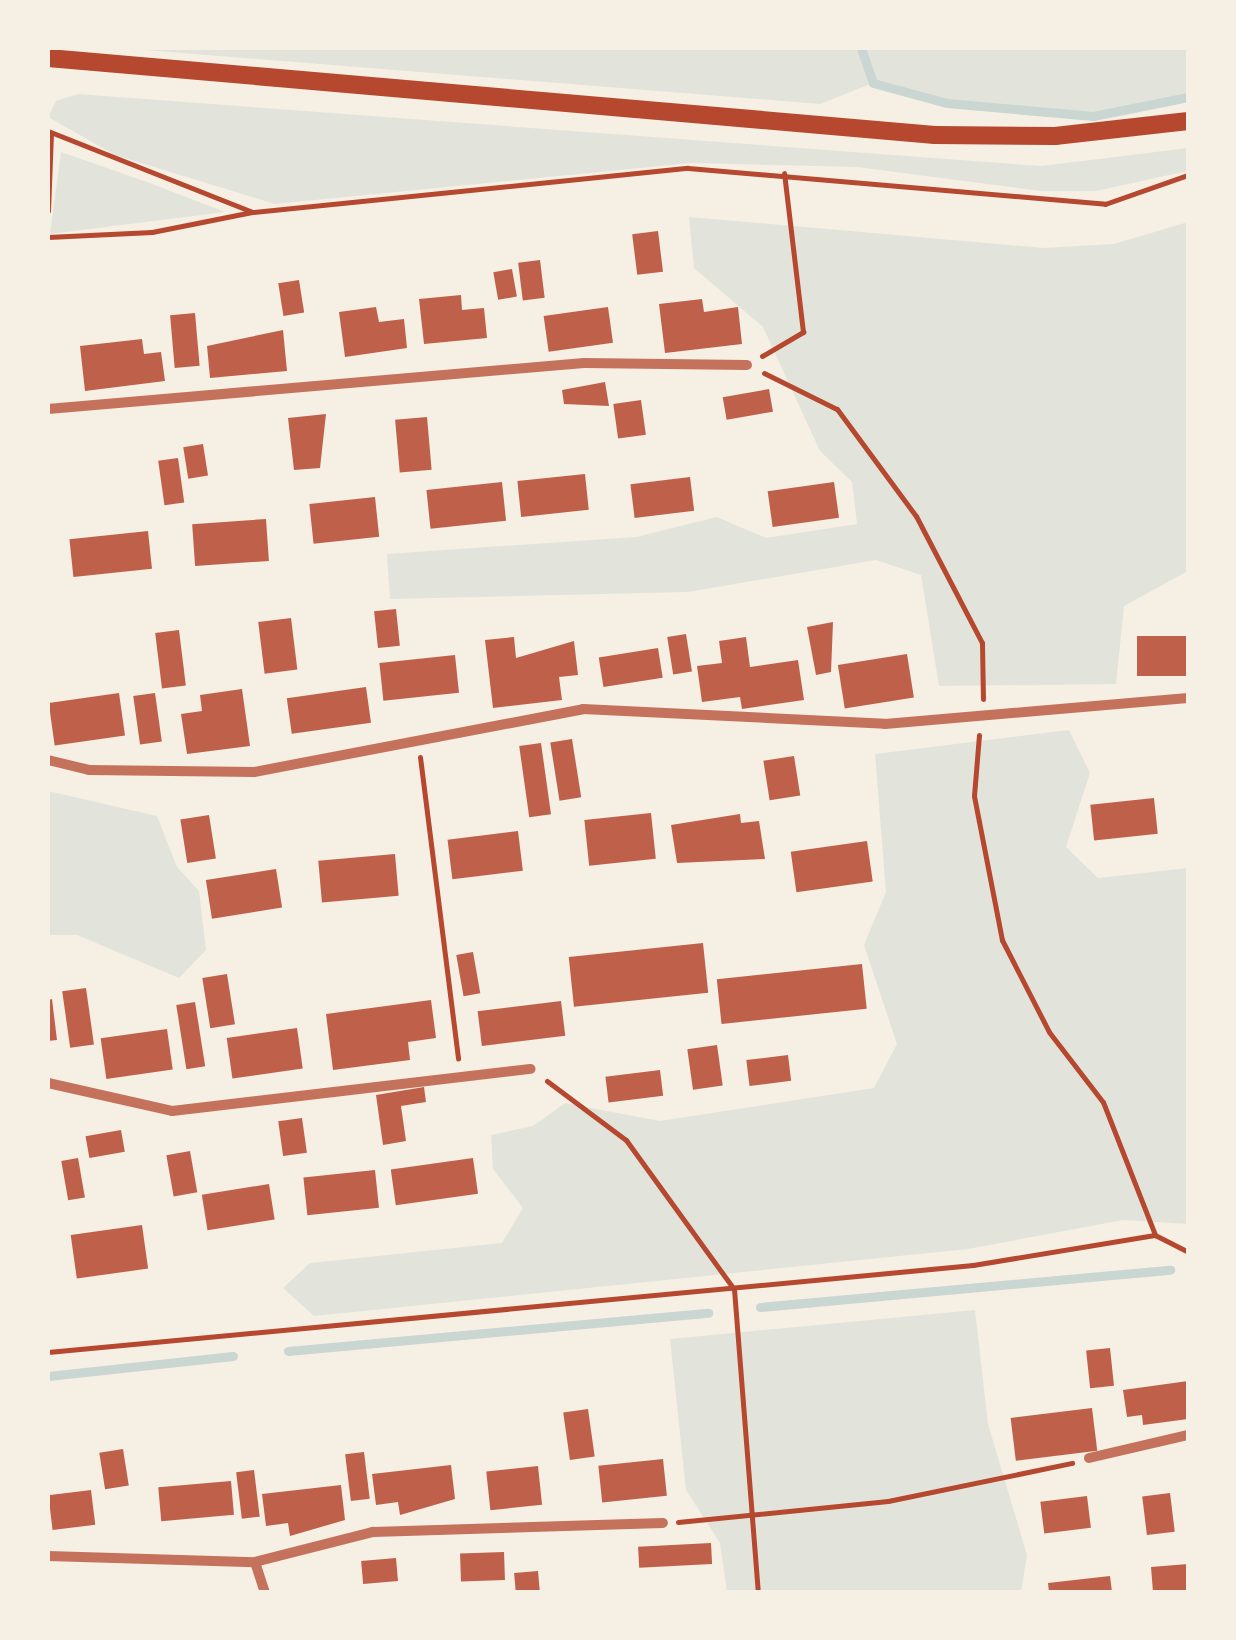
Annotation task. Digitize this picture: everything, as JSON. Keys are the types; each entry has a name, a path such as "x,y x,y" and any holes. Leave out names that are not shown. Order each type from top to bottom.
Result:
{"main road":[{"path":"48,58 935,135 1054,136 1188,121"}],"street":[{"path":"48,409 584,363 747,364"},
{"path":"48,760 89,770 254,772 584,708 839,724 1188,698"},
{"path":"48,1082 172,1112 460,1072 531,1069"},
{"path":"1089,1458 1188,1435"},
{"path":"48,1556 255,1562 372,1532 662,1523"},
{"path":"255,1562 265,1592"}],"path":[{"path":"48,211 49,132 253,212"},
{"path":"48,238 152,232 253,212 688,168 784,173 1106,204 1188,175"},
{"path":"747,364 803,332 784,173"},
{"path":"747,364 836,410 916,516 982,644 983,712 974,796 1002,940 1050,1032 1102,1102 1155,1235"},
{"path":"418,742 460,1072"},
{"path":"531,1069 626,1140 734,1289 758,1592"},
{"path":"48,1352 734,1289 1155,1235 1188,1252"},
{"path":"662,1523 923,1496 1089,1458"}],"shaded area":[{"path":"120,48 1188,48 1188,97 1093,116 947,103 873,83 820,104"},
{"path":"78,94 1041,166 1188,148 1188,171 1096,191 1042,191 857,167 691,163 275,204 115,155 48,117 56,101"},
{"path":"61,152 147,182 225,212 50,234"},
{"path":"689,217 1044,248 1114,244 1188,222 1188,571 1124,606 1116,684 939,686 921,575 876,560 688,592 390,599 387,554 636,537 717,517 766,538 857,524 852,482 820,451 763,327 694,268"},
{"path":"1069,730 1090,773 1066,847 1098,878 1188,868 1188,1224 1123,1220 968,1249 314,1316 283,1288 310,1263 502,1243 523,1208 493,1169 491,1135 533,1126 565,1103 660,1121 874,1088 897,1044 864,945 886,892 875,754"},
{"path":"48,791 157,816 177,867 199,891 206,950 179,978 77,935 48,935"},
{"path":"975,1310 988,1424 1027,1555 1021,1592 727,1592 720,1543 686,1490 670,1339"}],"building":[{"path":"658,231 663,272 637,275 632,234"},
{"path":"540,260 545,298 523,300 518,263"},
{"path":"512,269 517,297 498,300 493,272"},
{"path":"299,280 304,313 283,316 278,283"},
{"path":"461,295 462,310 484,308 487,338 424,344 419,299"},
{"path":"702,299 704,312 738,307 742,344 665,353 659,304"},
{"path":"376,307 379,322 404,319 407,348 345,357 339,312"},
{"path":"608,307 613,343 549,352 544,316"},
{"path":"195,313 200,366 175,368 170,315"},
{"path":"283,330 287,371 210,378 207,346"},
{"path":"142,339 144,354 161,352 165,381 85,391 80,346"},
{"path":"605,382 609,406 564,404 562,390"},
{"path":"769,389 773,412 727,420 723,397"},
{"path":"641,400 646,435 618,439 613,404"},
{"path":"326,414 320,468 294,470 288,418"},
{"path":"427,417 432,470 400,473 395,420"},
{"path":"203,444 208,476 188,479 183,447"},
{"path":"178,458 184,503 164,505 158,461"},
{"path":"585,474 589,510 521,517 517,481"},
{"path":"690,477 694,511 635,518 630,484"},
{"path":"502,482 506,521 430,529 426,490"},
{"path":"834,482 839,518 773,527 768,491"},
{"path":"375,497 379,537 314,544 309,504"},
{"path":"266,519 269,561 195,566 192,524"},
{"path":"148,531 152,569 73,577 69,539"},
{"path":"396,609 400,646 378,648 374,611"},
{"path":"291,618 297,670 265,674 258,622"},
{"path":"833,622 831,672 816,675 807,627"},
{"path":"179,630 186,686 162,689 155,633"},
{"path":"686,634 692,672 673,675 667,637"},
{"path":"1137,636 1188,636 1188,676 1137,676"},
{"path":"514,637 516,658 574,641 578,675 559,677 562,700 493,708 485,640"},
{"path":"746,637 750,667 798,660 804,700 742,709 740,697 702,702 697,666 722,663 719,641"},
{"path":"658,648 663,678 603,687 599,657"},
{"path":"907,654 914,697 845,708 838,665"},
{"path":"455,655 459,693 383,701 379,663"},
{"path":"366,687 371,723 292,734 287,698"},
{"path":"242,689 250,746 187,754 181,714 202,711 200,695"},
{"path":"119,693 125,736 55,745 49,703"},
{"path":"155,693 162,742 140,745 133,696"},
{"path":"572,739 581,797 560,801 550,742"},
{"path":"541,743 551,814 529,817 519,746"},
{"path":"794,756 800,796 770,800 763,761"},
{"path":"1154,798 1158,834 1094,840 1090,805"},
{"path":"651,813 656,859 589,866 584,820"},
{"path":"740,814 741,823 759,821 765,859 677,863 671,825"},
{"path":"209,815 216,858 187,863 180,820"},
{"path":"518,831 523,871 452,879 448,840"},
{"path":"867,841 873,882 796,892 791,852"},
{"path":"395,854 399,896 322,903 318,861"},
{"path":"276,869 282,908 212,919 206,880"},
{"path":"703,943 708,993 574,1007 569,957"},
{"path":"473,952 480,993 464,996 456,955"},
{"path":"862,964 867,1009 722,1024 717,979"},
{"path":"227,974 235,1024 210,1028 202,978"},
{"path":"86,988 94,1044 70,1048 62,991"},
{"path":"52,999 57,1040 48,1041 48,1000"},
{"path":"431,1000 436,1038 408,1042 410,1060 333,1070 326,1014"},
{"path":"561,1001 565,1036 482,1046 478,1011"},
{"path":"195,1002 205,1066 186,1069 176,1005"},
{"path":"297,1028 303,1069 232,1078 227,1038"},
{"path":"167,1029 173,1070 106,1079 101,1038"},
{"path":"717,1045 723,1086 693,1090 687,1049"},
{"path":"788,1055 791,1081 749,1086 746,1060"},
{"path":"660,1070 663,1096 609,1103 605,1077"},
{"path":"424,1087 426,1102 401,1106 406,1141 383,1145 376,1095"},
{"path":"302,1118 307,1153 283,1156 278,1121"},
{"path":"121,1130 125,1152 89,1158 86,1136"},
{"path":"190,1151 197,1192 174,1197 166,1155"},
{"path":"78,1158 85,1197 68,1200 61,1161"},
{"path":"473,1158 478,1194 396,1205 391,1170"},
{"path":"375,1170 379,1208 307,1215 303,1178"},
{"path":"269,1184 275,1220 207,1230 202,1195"},
{"path":"142,1225 148,1269 77,1279 71,1235"},
{"path":"1110,1348 1114,1386 1090,1388 1086,1351"},
{"path":"1188,1381 1188,1419 1143,1425 1142,1415 1127,1417 1123,1390"},
{"path":"1092,1408 1097,1451 1016,1461 1011,1418"},
{"path":"588,1409 595,1457 570,1460 563,1412"},
{"path":"123,1449 129,1486 105,1489 99,1453"},
{"path":"364,1452 370,1499 351,1501 345,1454"},
{"path":"663,1459 667,1496 602,1503 598,1466"},
{"path":"451,1465 455,1499 400,1515 398,1502 376,1505 372,1474"},
{"path":"538,1466 542,1505 490,1510 486,1471"},
{"path":"254,1470 260,1517 242,1519 236,1472"},
{"path":"231,1481 234,1515 161,1521 158,1487"},
{"path":"341,1485 345,1520 290,1536 288,1523 266,1526 262,1494"},
{"path":"91,1490 95,1525 53,1530 48,1495"},
{"path":"1170,1493 1175,1532 1147,1535 1142,1496"},
{"path":"1087,1496 1091,1528 1044,1533 1040,1502"},
{"path":"711,1543 712,1564 639,1568 638,1547"},
{"path":"504,1552 505,1580 461,1582 460,1554"},
{"path":"396,1558 398,1581 363,1584 361,1561"},
{"path":"1188,1564 1188,1592 1153,1592 1151,1567"},
{"path":"538,1571 540,1592 516,1592 514,1573"},
{"path":"1110,1576 1112,1592 1049,1592 1048,1583"}],"waterway":[{"path":"861,48 873,83 947,103 1093,116 1188,97"},
{"path":"760,1307 1170,1270"},
{"path":"288,1351 708,1313"},
{"path":"48,1376 233,1356"}]}
